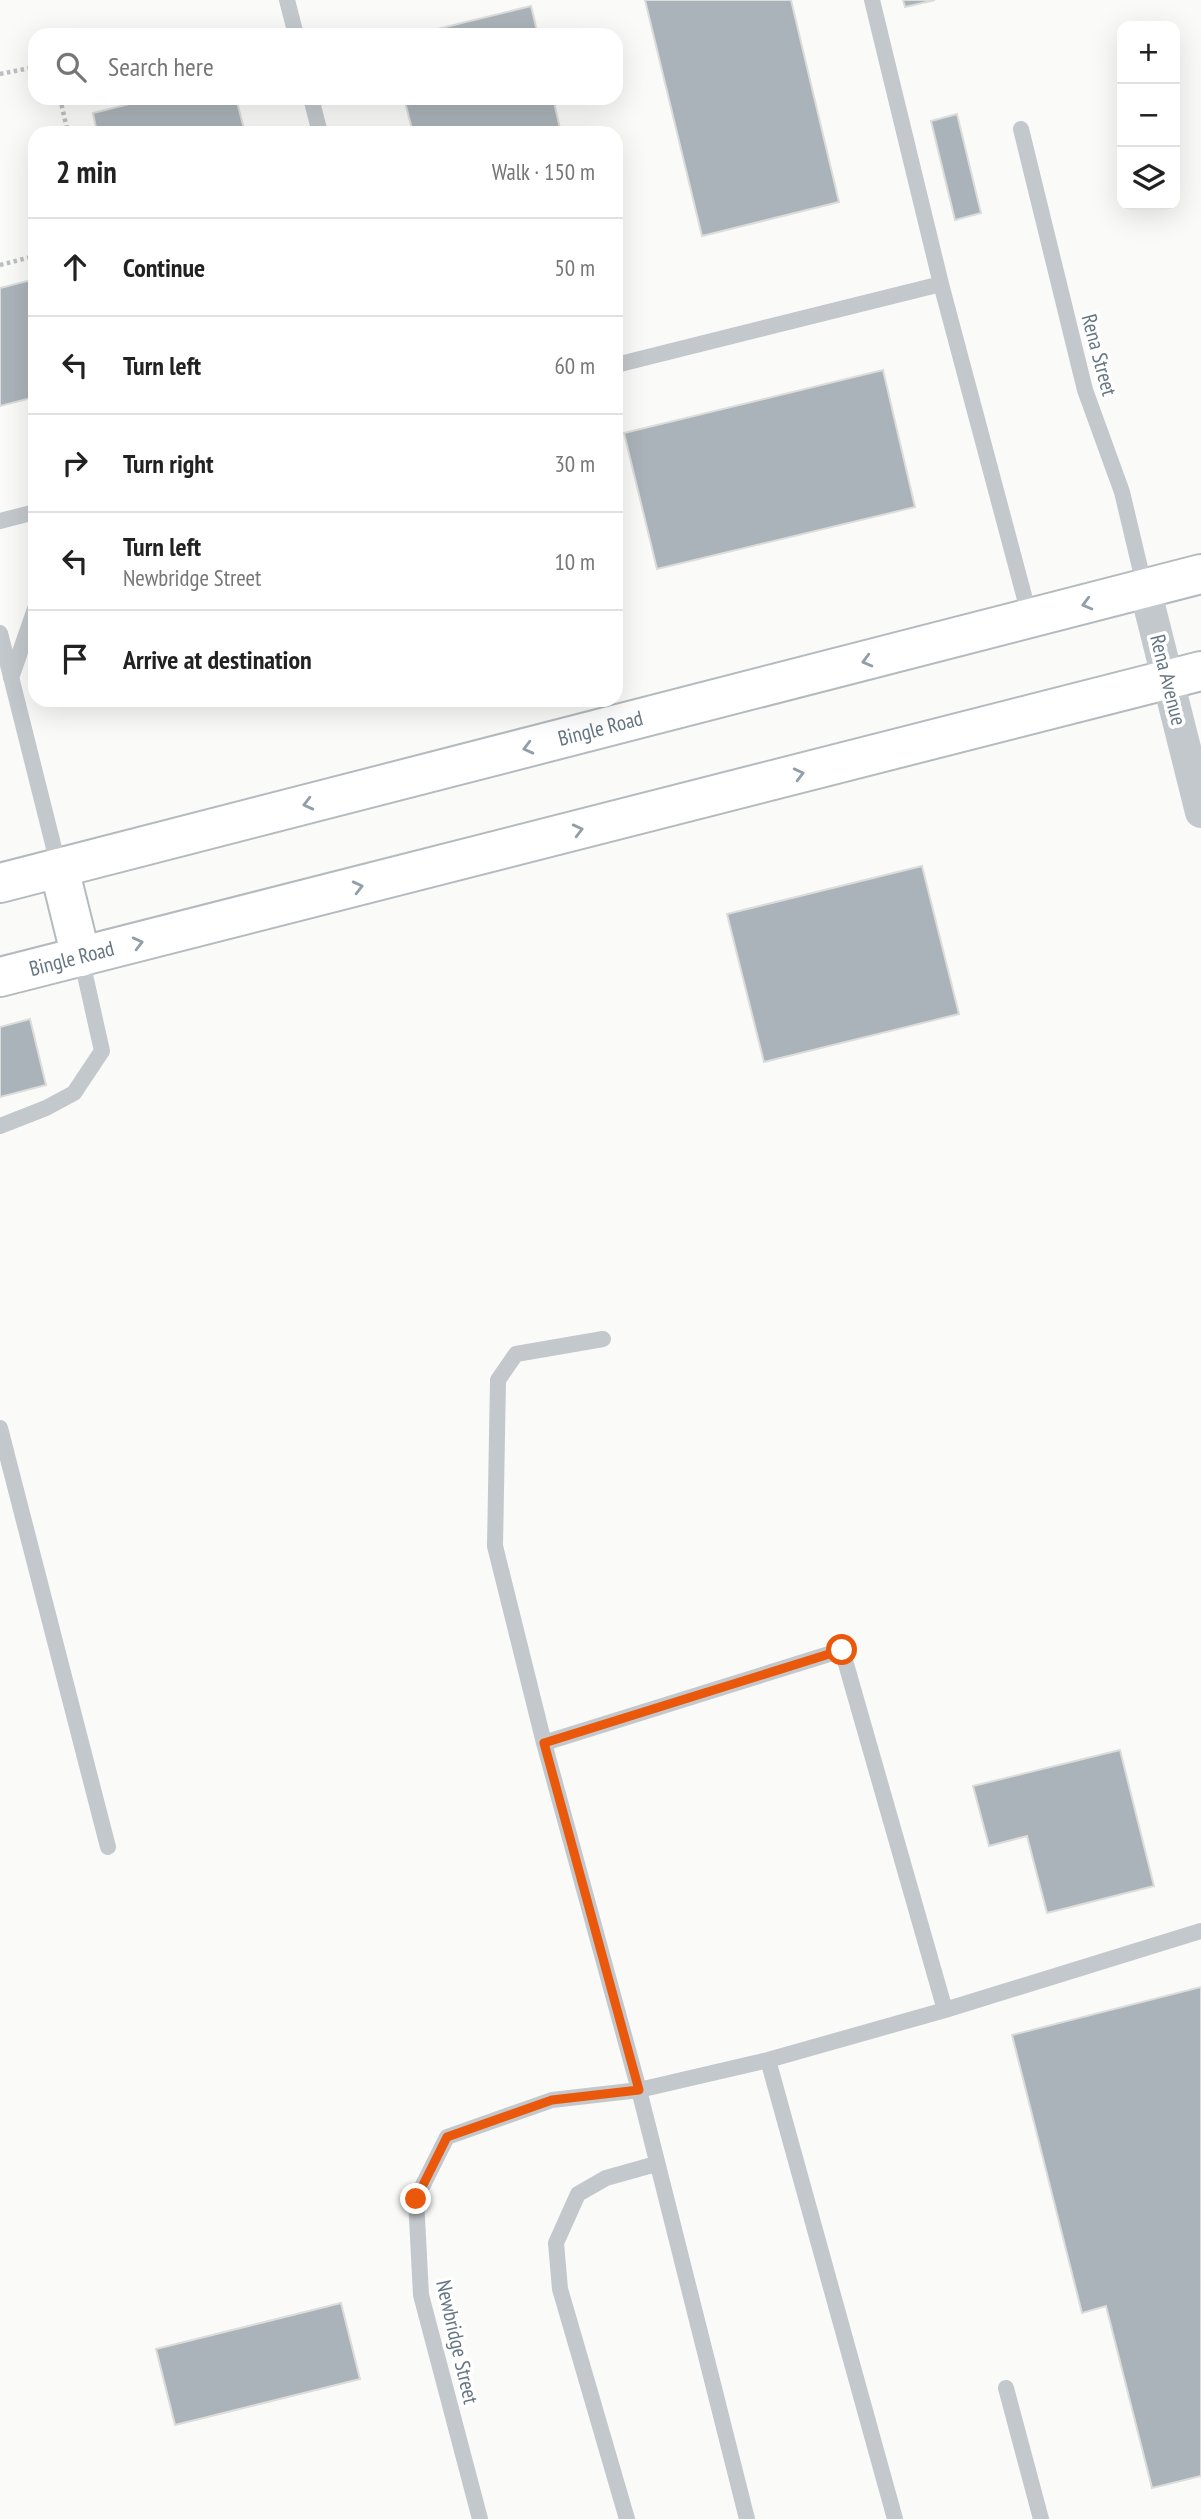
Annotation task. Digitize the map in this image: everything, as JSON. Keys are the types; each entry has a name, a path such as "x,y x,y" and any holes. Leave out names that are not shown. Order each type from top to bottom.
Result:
{"main road":[{"name":"Bingle Road","path":"0,883 1201,574"},
{"name":"Bingle Road","path":"0,977 1184,676"},
{"path":"59,868 81,957"}],"street":[{"name":"Rena Avenue","path":"1145,589 1184,676 1201,812"}],"lane":[{"path":"287,0 294,28"},
{"path":"872,0 942,284 1030,618"},
{"path":"313,105 318,126"},
{"name":"Rena Street","path":"1021,129 1085,390 1122,492 1145,589"},
{"path":"623,363 942,284"},
{"path":"0,521 28,514"},
{"path":"11,678 28,629"},
{"path":"0,633 59,868"},
{"path":"0,1126 46,1108 74,1093 102,1051 81,957"},
{"path":"603,1339 516,1353 498,1380 495,1546 544,1743 639,2090 747,2519"},
{"path":"0,1427 108,1847"},
{"path":"544,1743 842,1650 944,2010"},
{"path":"639,2090 768,2060 944,2010 1201,1931"},
{"path":"768,2060 895,2519"},
{"name":"Newbridge Street","path":"480,2519 421,2295 416,2199 447,2137 552,2100 639,2090"},
{"path":"627,2519 560,2289 556,2243 578,2194 606,2178 656,2164"},
{"path":"1006,2388 1041,2519"}],"path":[{"path":"0,74 28,68"},
{"path":"62,105 66,126"},
{"path":"0,265 28,258"}],"building":[{"path":"645,0 791,0 839,202 702,236"},
{"path":"903,0 935,0 905,7"},
{"path":"531,6 536,28 441,28"},
{"path":"125,105 238,105 243,126 96,126 93,113"},
{"path":"406,105 555,105 559,126 411,126"},
{"path":"957,114 981,213 955,220 931,121"},
{"path":"28,281 28,399 0,406 0,288"},
{"path":"883,370 915,507 657,569 624,433"},
{"path":"922,866 959,1014 764,1062 727,914"},
{"path":"30,1019 46,1085 0,1097 0,1027"},
{"path":"1120,1750 1154,1886 1047,1913 1027,1836 989,1846 973,1786"},
{"path":"1201,1987 1201,2476 1152,2488 1106,2306 1082,2313 1012,2035"},
{"path":"341,2303 360,2379 175,2425 156,2349"}],"route":[{"path":"416,2199 447,2137 552,2100 639,2090 544,1743 842,1650"}]}
